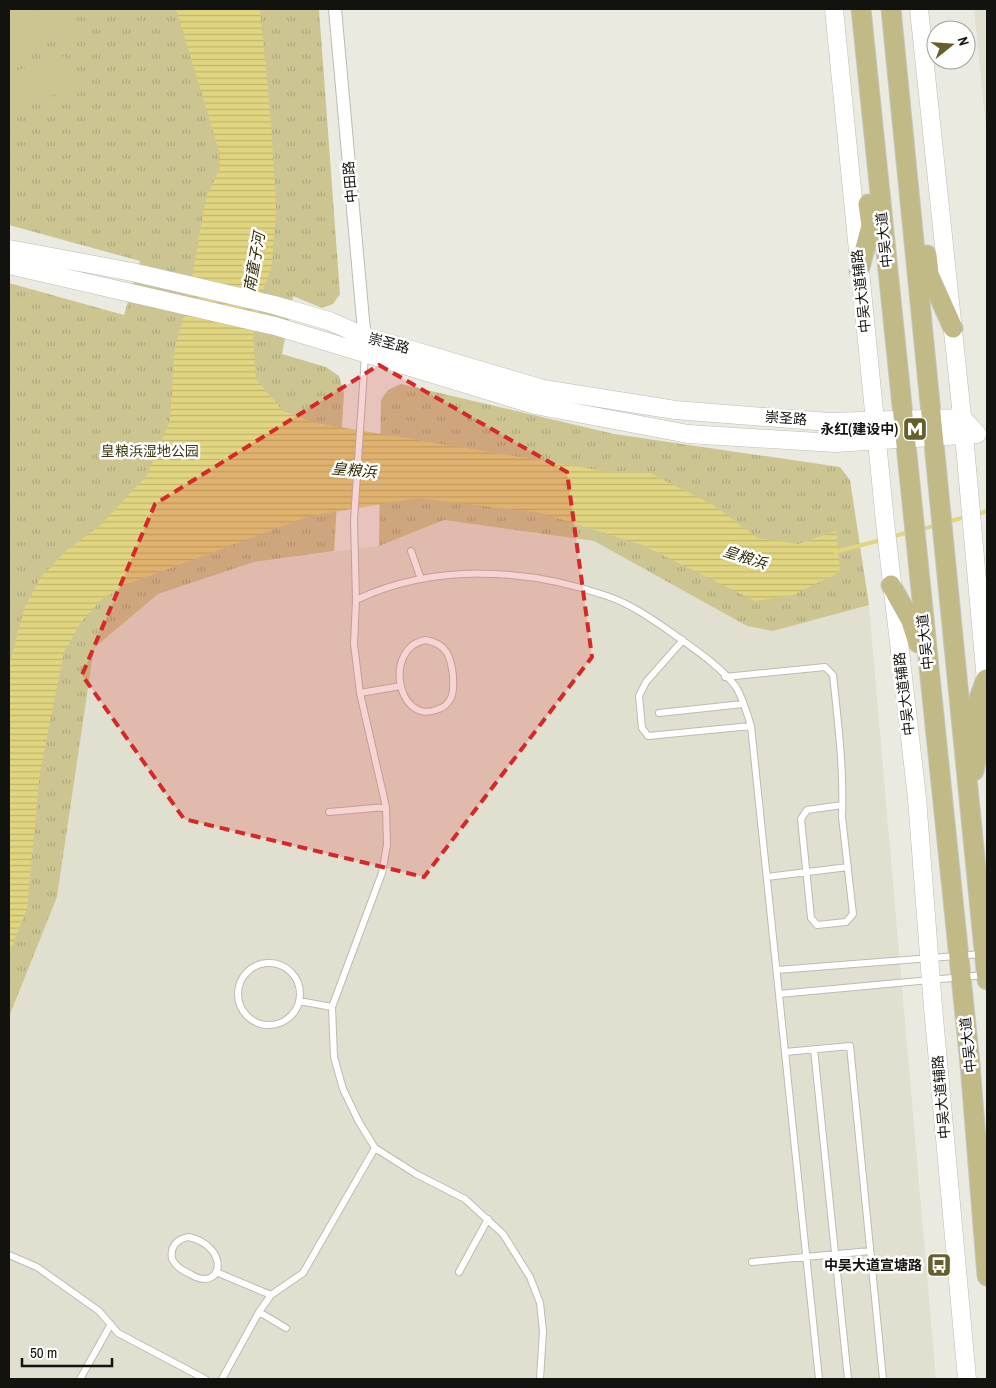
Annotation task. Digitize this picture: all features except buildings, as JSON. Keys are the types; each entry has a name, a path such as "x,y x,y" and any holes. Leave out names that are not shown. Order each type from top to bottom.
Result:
{"main road":[{"name":"中吴大道辅路","path":"834,9 859,271 878,440 884,522 917,798 929,958 967,1379"},
{"name":"中吴大道","path":"861,9 928,673 959,956 987,1276"},
{"path":"919,9 985,645 987,685 978,701 978,751 970,800"},
{"name":"中吴大道","path":"892,10 987,980"},
{"path":"859,271 871,226 868,199 876,161"},
{"path":"907,170 923,204 929,274 953,328"},
{"name":"崇圣路","path":"9,248 132,272 274,305 329,321 364,336 543,389 675,410 829,422 902,420 933,428 963,427"},
{"name":"崇圣路","path":"9,265 127,290 275,326 535,405 688,434 835,443 904,439 933,428"},
{"path":"891,585 911,621 928,673"}],"street":[{"name":"中田路","path":"335,9 365,354"}],"lane":[{"path":"365,354 354,520 356,600 354,644 360,693 386,806 387,845 382,873 332,1007 334,1057 343,1089 359,1122 375,1148 416,1174 465,1200 503,1234 530,1277 540,1303 544,1331 540,1379"},
{"path":"411,552 421,579"},
{"path":"356,600 372,593 421,579 495,573 543,579 608,596 657,622 700,653 736,688 751,726 819,1379"},
{"path":"426,640 442,645 448,651 451,659 454,687 447,704 440,709 423,712 414,709 408,703 401,686 401,658 411,645 426,640"},
{"path":"683,640 646,682 639,696 642,728 648,736 751,726"},
{"path":"725,677 825,667 833,675 844,775 842,805 853,914 846,922 817,925 811,918 801,818 807,810 842,805"},
{"path":"360,693 401,686"},
{"path":"659,713 743,704"},
{"path":"329,812 386,806"},
{"path":"767,877 848,867"},
{"path":"777,970 959,956 986,958"},
{"path":"262,964 278,965 291,972 297,981 299,1001 289,1018 280,1023 260,1024 251,1019 242,1008 238,994 240,984 245,974 253,968 262,964"},
{"path":"779,994 987,974"},
{"path":"299,1001 332,1007"},
{"path":"785,1052 850,1046 883,1379"},
{"path":"814,1049 848,1379"},
{"path":"222,1379 258,1312 271,1295 303,1273 375,1148"},
{"path":"459,1272 488,1219"},
{"path":"189,1237 214,1251 219,1261 216,1272 203,1280 179,1268 172,1259 174,1244 183,1238 189,1237"},
{"path":"752,1262 870,1251"},
{"path":"9,1255 37,1267 99,1311 118,1333 205,1379"},
{"path":"216,1272 271,1295"},
{"path":"258,1312 286,1328"},
{"path":"80,1379 111,1324"}],"highlighted area":[{"path":"379,365 567,472 592,657 424,877 184,819 82,675 155,504"}],"shaded area":[{"path":"974,9 987,9 987,137 976,20"},
{"path":"444,520 594,541 747,626 773,631 869,605 936,1379 9,1379 9,1017 57,897 94,648 158,594 254,562 379,546"}],"green space":[{"name":"皇粮浜湿地公园","path":"9,9 319,9 340,294 333,304 322,308 293,296 282,354 326,367 339,376 344,393 334,551 254,562 158,594 94,648 57,897 9,1017 9,283 124,315 140,261 9,225"},
{"path":"39,9 70,9 77,33 11,52 9,44 9,18"},
{"path":"65,56 75,88 9,108 9,73"},
{"path":"401,384 614,434 840,467 850,480 869,605 773,631 747,626 594,541 444,520 379,546 381,400 388,390"}],"water":[{"name":"南童子河","path":"176,9 260,9 271,122 276,208 272,266 263,290 253,335 256,379 283,411 316,423 615,473 650,473 713,505 758,538 798,544 836,531 840,572 793,595 755,601 642,545 541,513 418,498 310,516 125,585 102,599 81,622 64,652 40,772 27,909 9,953 9,667 24,609 41,577 67,550 102,524 147,475 170,421 175,346 186,310 206,198 220,168 219,151"}],"waterway":[{"name":"皇粮浜","path":"975,515 987,511"},
{"name":"皇粮浜","path":"946,522 966,517"},
{"name":"皇粮浜","path":"919,530 937,525"},
{"name":"皇粮浜","path":"890,537 910,532"},
{"name":"皇粮浜","path":"835,552 881,540"}],"place":[{"name":"永红(建设中)","path":"915,429"},
{"name":"中吴大道宣塘路","path":"939,1265"}]}
